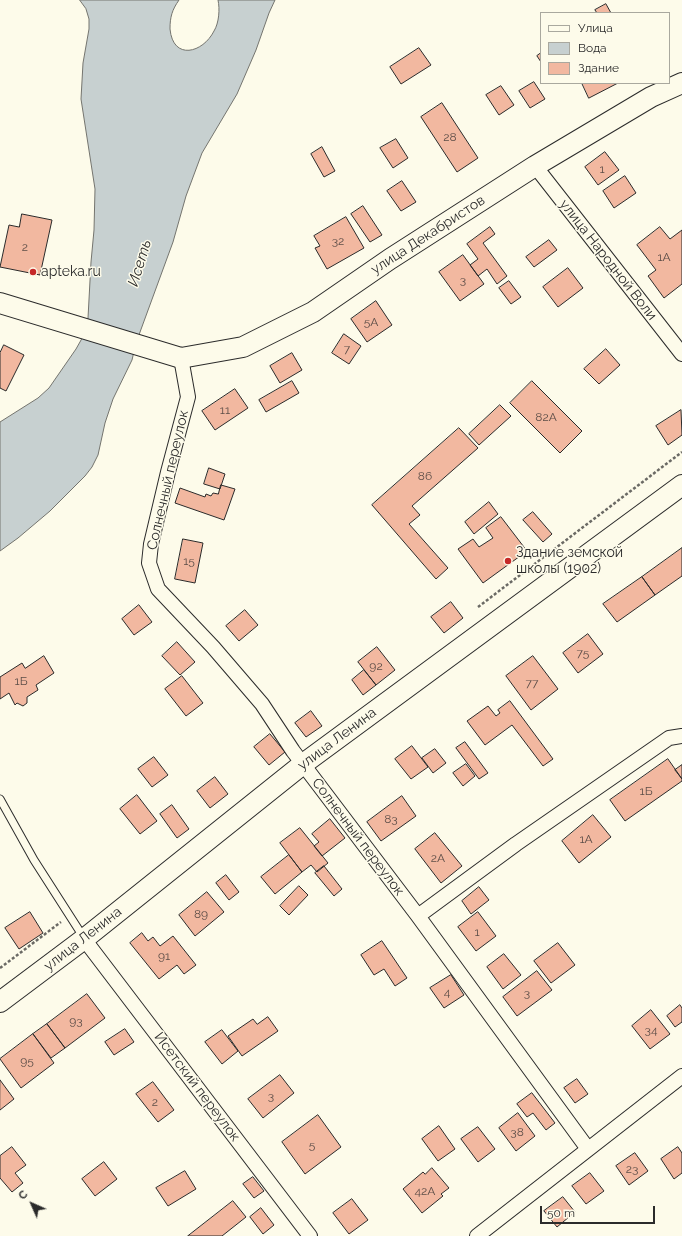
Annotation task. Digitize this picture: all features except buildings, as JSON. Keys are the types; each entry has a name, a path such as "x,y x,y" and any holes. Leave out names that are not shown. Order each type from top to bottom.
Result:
{"street":[{"name":"улица Декабристов","path":"173,356 243,347 312,312 390,259 535,166 651,96 682,83"},
{"name":"улица Народной Воли","path":"535,166 682,354"},
{"path":"0,303 173,356"},
{"name":"Солнечный переулок","path":"173,356 188,397 151,544 149,563 158,589 213,647 262,704 292,751 418,916 588,1149"},
{"name":"улица Ленина","path":"0,1002 84,938 303,764 682,485"},
{"path":"418,916 516,844 669,738 682,736"},
{"name":"Исетский переулок","path":"84,938 310,1236"},
{"path":"477,1236 682,1076"}],"lane":[{"path":"0,799 34,860 84,938"}],"path":[{"path":"478,607 682,452"},
{"path":"0,968 70,916"}],"water":[{"name":"Исеть","path":"80,0 179,0 170,21 172,39 177,46 182,49 189,50 203,44 209,39 214,31 219,16 218,0 275,0 237,94 202,153 186,196 173,242 136,343 132,360 113,399 105,423 98,455 92,467 85,476 50,511 0,551 0,422 38,398 49,388 76,349 85,333 88,318 94,230 95,189 81,99 83,63 89,29 89,19 86,9"}],"place":[{"name":"apteka.ru","path":"33,272"},
{"name":"Здание земской школы (1902)","path":"508,561"}]}
